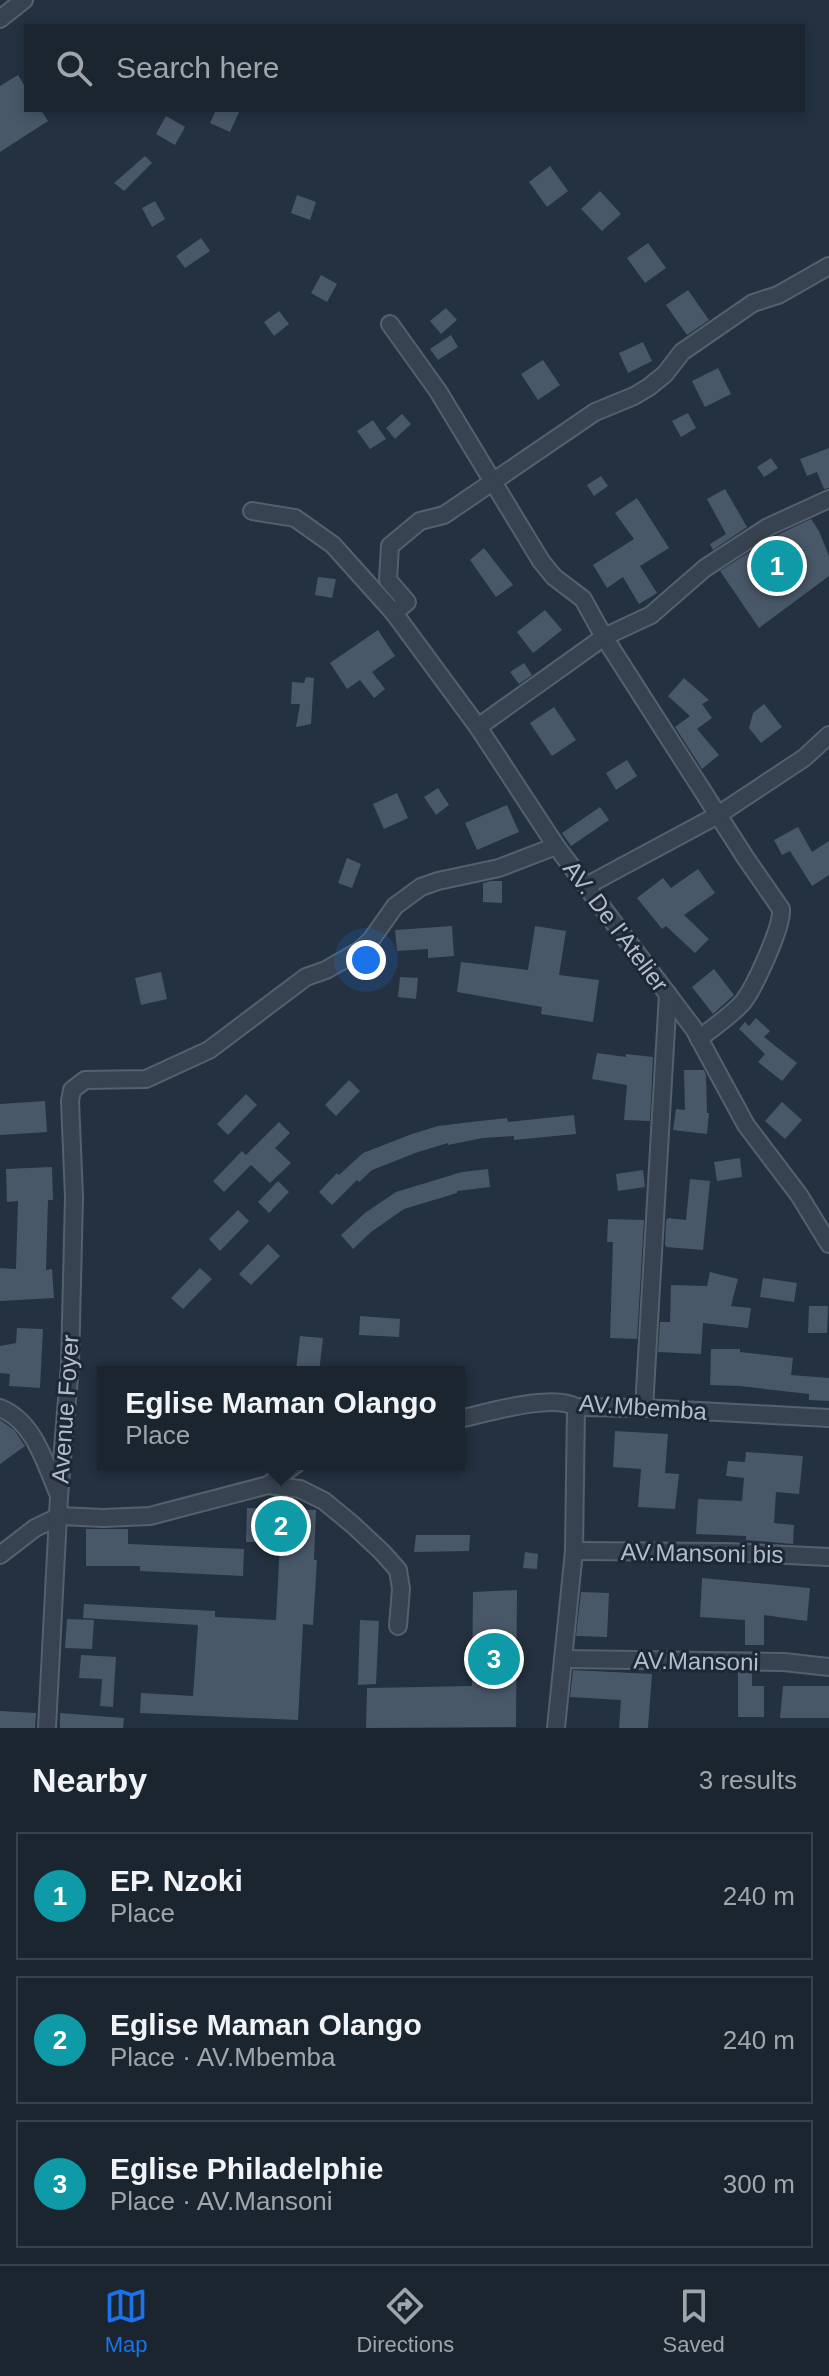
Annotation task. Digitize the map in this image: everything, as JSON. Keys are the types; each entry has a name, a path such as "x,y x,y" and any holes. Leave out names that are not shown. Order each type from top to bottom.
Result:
{"street":[{"path":"0,19 24,0"},
{"path":"394,613 407,602 388,580 390,546 420,521 444,515 595,412 649,387 665,374 682,352 753,303 778,295 829,266"},
{"path":"390,324 438,391 541,561 554,577 583,599 604,637 782,913 754,983 743,1002 699,1039"},
{"path":"478,727 604,637 651,615 705,568 768,527 829,499"},
{"name":"AV. De l'Atelier","path":"252,511 295,518 333,545 394,613 478,727 556,846 668,994 699,1039 746,1125 799,1195 829,1244"},
{"path":"586,886 718,815 804,758 829,735"},
{"name":"Avenue Foyer","path":"47,1728 59,1496 70,1364 74,1197 72,1090 85,1080 146,1079 209,1050 306,977 326,970 359,951 371,940 395,906 421,887 499,868 556,846"},
{"path":"644,1408 668,994"},
{"name":"AV.Mbemba","path":"465,1418 551,1401 568,1402 576,1407 829,1418"},
{"path":"556,1728 574,1551 576,1407"},
{"path":"0,1408 19,1419 30,1433 59,1496"},
{"path":"268,1485 288,1470"},
{"path":"0,1555 35,1528 60,1516 150,1516 268,1485 300,1489 324,1501 398,1570 401,1589 398,1626"},
{"name":"AV.Mansoni bis","path":"574,1551 726,1552 829,1557"},
{"name":"AV.Mansoni","path":"563,1659 784,1662 829,1667"}],"building":[{"path":"18,75 24,85 24,112 42,112 48,121 0,152 0,86"},
{"path":"215,112 239,112 230,132 210,123"},
{"path":"166,116 185,127 175,145 156,134"},
{"path":"145,156 152,163 124,191 114,183"},
{"path":"550,166 568,191 547,207 529,182"},
{"path":"600,191 621,214 602,231 581,209"},
{"path":"297,195 316,202 310,220 291,213"},
{"path":"155,201 165,219 152,227 142,208"},
{"path":"201,238 210,251 185,268 176,256"},
{"path":"648,243 666,268 645,283 627,258"},
{"path":"321,275 337,284 327,302 311,293"},
{"path":"688,290 709,320 687,335 666,305"},
{"path":"446,308 457,320 441,334 430,321"},
{"path":"279,311 289,324 274,336 264,322"},
{"path":"451,335 458,347 438,360 430,349"},
{"path":"643,342 652,361 628,373 619,353"},
{"path":"543,360 560,385 538,400 521,374"},
{"path":"718,368 731,394 705,407 692,381"},
{"path":"688,413 696,428 681,437 672,421"},
{"path":"402,414 411,424 395,439 386,428"},
{"path":"373,420 386,439 370,449 357,431"},
{"path":"829,448 829,488 824,489 817,472 807,476 800,459"},
{"path":"771,458 778,468 764,477 757,467"},
{"path":"601,476 608,486 594,496 587,485"},
{"path":"725,489 747,527 713,550 710,544 726,534 707,499"},
{"path":"637,498 669,548 640,566 657,593 639,604 623,577 607,588 593,565 634,539 615,513"},
{"path":"811,519 829,556 829,576 759,628 720,571 773,537"},
{"path":"484,548 513,585 496,597 470,560"},
{"path":"318,577 336,579 332,598 315,595"},
{"path":"545,610 562,630 533,653 517,632"},
{"path":"378,630 395,656 372,672 385,689 374,698 360,680 347,689 330,663"},
{"path":"524,663 532,675 519,684 510,672"},
{"path":"306,677 314,678 311,724 296,727 300,704 291,704 292,682 304,683"},
{"path":"684,678 709,700 702,704 712,718 697,729 719,755 702,769 675,727 690,716 668,696"},
{"path":"764,704 782,727 761,743 749,728 753,713"},
{"path":"554,707 576,740 552,756 530,723"},
{"path":"627,760 637,776 616,790 606,773"},
{"path":"438,788 449,805 436,815 424,797"},
{"path":"397,793 408,818 384,829 373,804"},
{"path":"507,805 519,832 477,850 465,823"},
{"path":"600,807 609,820 571,846 562,833"},
{"path":"798,827 812,852 829,841 829,875 812,886 790,851 782,855 774,840"},
{"path":"347,858 361,864 352,888 338,883"},
{"path":"698,869 715,893 684,915 709,939 695,953 666,926 662,929 637,898 663,878 671,888"},
{"path":"502,881 502,903 483,902 483,883"},
{"path":"452,926 454,956 428,958 428,949 397,951 395,930"},
{"path":"535,926 566,931 559,975 599,980 593,1022 541,1014 542,1007 457,992 461,962 528,970"},
{"path":"714,969 734,995 713,1014 692,987"},
{"path":"161,972 167,999 141,1005 135,978"},
{"path":"400,977 418,978 416,999 398,997"},
{"path":"756,1018 770,1031 764,1037 797,1063 782,1081 758,1062 765,1054 739,1029 745,1022 749,1026"},
{"path":"597,1053 653,1057 650,1121 624,1120 627,1085 592,1079"},
{"path":"684,1070 704,1070 706,1075 707,1134 673,1130 676,1109 685,1110"},
{"path":"349,1080 360,1091 336,1116 325,1105"},
{"path":"246,1094 257,1105 228,1135 217,1124"},
{"path":"45,1101 47,1132 0,1135 0,1104"},
{"path":"782,1102 802,1120 785,1139 765,1121"},
{"path":"574,1115 576,1134 514,1140 514,1136 483,1138 448,1143 372,1170 332,1205 319,1192 363,1153 438,1126 507,1118 508,1122"},
{"path":"279,1122 290,1133 275,1148 291,1163 270,1183 251,1165 224,1192 213,1181 242,1151 246,1155"},
{"path":"740,1158 742,1177 717,1181 714,1162"},
{"path":"52,1167 53,1200 48,1200 46,1270 52,1269 54,1298 0,1301 0,1268 16,1269 18,1201 7,1202 6,1169"},
{"path":"488,1169 490,1187 457,1191 404,1209 353,1249 341,1235 365,1213 396,1192 462,1172"},
{"path":"643,1170 645,1187 618,1191 616,1174"},
{"path":"690,1179 710,1181 703,1250 666,1247 665,1244 668,1218 686,1220"},
{"path":"278,1181 289,1192 269,1213 258,1202"},
{"path":"238,1210 249,1221 220,1251 209,1239"},
{"path":"608,1219 644,1220 637,1339 610,1338 613,1242 607,1242"},
{"path":"268,1244 280,1256 251,1285 239,1274"},
{"path":"200,1268 212,1279 183,1309 171,1298"},
{"path":"710,1272 738,1279 731,1306 751,1308 748,1328 703,1323 701,1354 658,1352 660,1322 670,1322 671,1285 707,1286"},
{"path":"763,1278 797,1283 794,1302 760,1297"},
{"path":"809,1306 828,1306 827,1333 808,1333"},
{"path":"360,1316 400,1319 399,1337 359,1335"},
{"path":"17,1328 43,1329 40,1388 9,1386 10,1374 0,1373 0,1346 16,1343"},
{"path":"300,1336 323,1338 320,1366 296,1366"},
{"path":"711,1349 740,1349 740,1352 793,1358 791,1375 829,1378 829,1401 809,1400 809,1394 710,1385"},
{"path":"0,1420 14,1430 25,1446 0,1464"},
{"path":"615,1431 668,1434 665,1473 679,1474 675,1509 638,1507 641,1469 613,1467"},
{"path":"746,1452 803,1456 799,1494 776,1492 774,1523 794,1525 793,1544 746,1540 746,1536 696,1534 698,1499 742,1501 744,1478 726,1476 728,1461 745,1462"},
{"path":"247,1508 316,1510 313,1625 303,1624 298,1720 140,1713 141,1693 193,1696 198,1625 83,1618 84,1604 215,1611 215,1617 276,1620 280,1542 246,1542"},
{"path":"86,1529 128,1529 128,1544 244,1549 243,1576 140,1571 140,1566 86,1566"},
{"path":"416,1535 470,1535 469,1551 414,1552"},
{"path":"525,1552 538,1554 537,1569 523,1568"},
{"path":"702,1578 810,1588 807,1621 764,1615 764,1645 745,1645 745,1620 700,1617"},
{"path":"517,1590 516,1727 366,1728 367,1688 472,1686 473,1592"},
{"path":"581,1592 609,1593 607,1637 576,1636"},
{"path":"67,1619 94,1620 92,1649 65,1648"},
{"path":"360,1620 379,1621 376,1684 358,1685"},
{"path":"81,1655 116,1657 113,1707 100,1706 102,1679 79,1678"},
{"path":"573,1670 652,1674 648,1728 619,1728 621,1700 570,1697"},
{"path":"738,1672 752,1673 752,1686 764,1686 764,1717 738,1717"},
{"path":"783,1686 829,1686 829,1718 780,1718"},
{"path":"0,1711 36,1713 35,1728 0,1728"},
{"path":"60,1713 124,1718 123,1728 60,1728"}],"place":[{"name":"EP. Nzoki","path":"777,566"},
{"name":"Eglise Maman Olango","path":"281,1526"},
{"name":"Eglise Philadelphie","path":"494,1659"}]}
